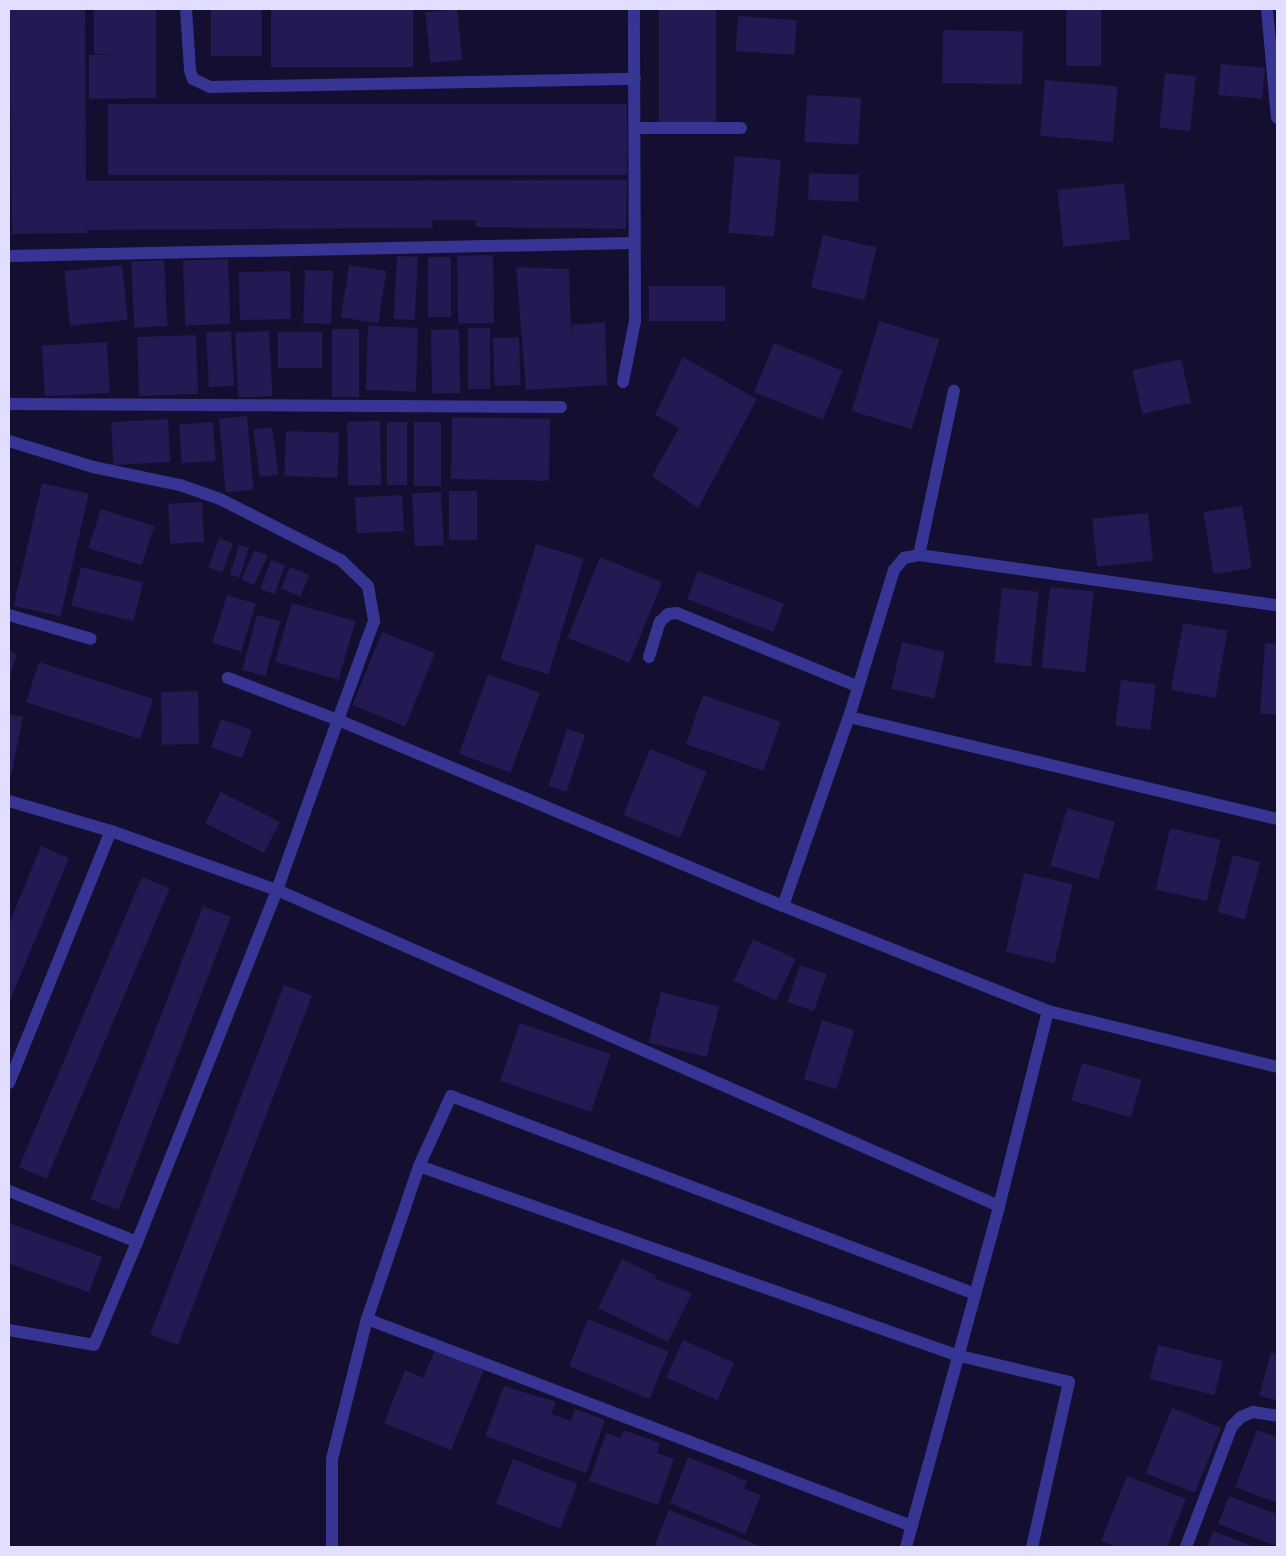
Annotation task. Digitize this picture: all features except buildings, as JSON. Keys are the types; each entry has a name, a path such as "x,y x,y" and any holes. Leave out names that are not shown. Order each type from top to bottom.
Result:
{"street":[{"path":"186,9 190,70 193,78 210,87 634,79"},
{"path":"623,382 635,321 633,242 635,128 634,9"},
{"path":"1267,9 1277,118"},
{"path":"635,128 741,128"},
{"path":"9,256 633,242"},
{"path":"919,555 954,391"},
{"path":"9,404 561,407"},
{"path":"9,441 93,467 172,483 204,493 341,560 368,586 374,620 277,890 94,1345 9,1330"},
{"path":"783,906 848,717 856,686 894,570 904,558 919,555 1277,605"},
{"path":"649,657 660,622 668,614 677,613 856,686"},
{"path":"9,615 92,639"},
{"path":"228,678 338,720 783,906 1048,1011 1277,1067"},
{"path":"848,717 1277,819"},
{"path":"9,801 111,831 277,890 999,1206"},
{"path":"9,1083 111,831"},
{"path":"906,1547 956,1355 999,1206 1048,1011"},
{"path":"332,1547 332,1459 367,1319 419,1166 451,1096 973,1293"},
{"path":"419,1166 956,1355 1069,1382 1032,1547"},
{"path":"9,1191 137,1242"},
{"path":"367,1319 912,1526"},
{"path":"1186,1547 1232,1426 1242,1416 1253,1412 1277,1416"}]}
